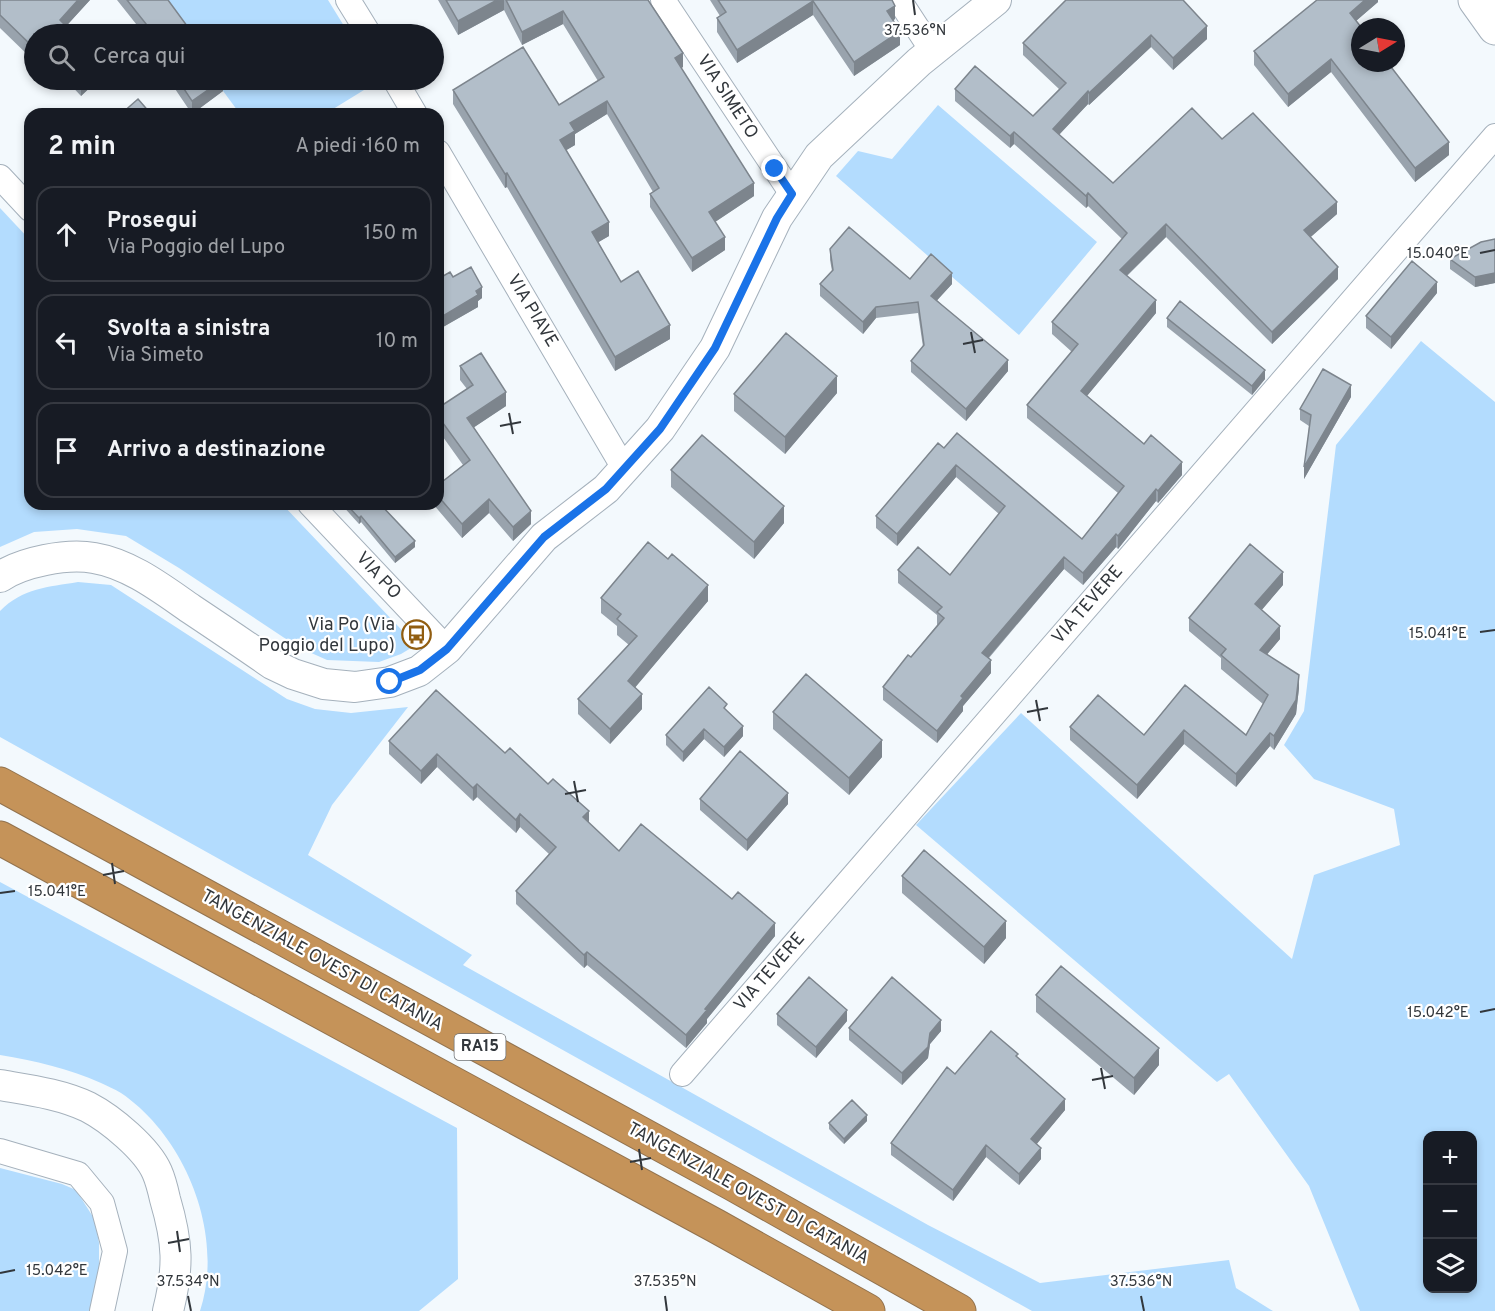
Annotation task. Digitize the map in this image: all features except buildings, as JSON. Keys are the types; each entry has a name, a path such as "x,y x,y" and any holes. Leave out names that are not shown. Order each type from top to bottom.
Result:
{"highway":[{"name":"TANGENZIALE OVEST DI CATANIA","path":"9,788 733,1184 959,1311"},
{"name":"RA15","path":"0,838 569,1146 868,1311"}],"main road":[{"path":"1475,0 1495,28"}],"street":[{"path":"348,0 363,24"},
{"name":"VIA SIMETO","path":"663,0 792,194"},
{"path":"899,0 933,51"},
{"path":"0,577 37,562 93,557 122,566 154,584 272,664 293,674 324,684 355,687 390,682 420,670 447,649 544,537 606,489 660,429 715,348 777,218 819,156 919,62 996,0"},
{"path":"401,90 412,108"},
{"name":"VIA TEVERE","path":"682,1074 1495,136"},
{"name":"VIA PIAVE","path":"444,162 625,470"},
{"path":"0,177 24,202"},
{"name":"VIA PO","path":"316,510 447,649"},
{"path":"0,1085 55,1095 88,1107 121,1130 136,1144 157,1171 177,1246 175,1283 168,1311"},
{"path":"0,1151 78,1174 102,1203 115,1251 102,1311"}],"shaded area":[{"path":"159,0 328,0 343,24 176,24"},
{"path":"222,90 364,90 335,108 236,108"},
{"path":"938,105 1097,242 1019,335 836,176 858,151 892,159"},
{"path":"0,208 24,234 24,510 288,510 416,645 401,654 379,662 327,660 298,647 179,568 126,536 77,529 34,532 0,547"},
{"path":"1421,341 1495,402 1495,1311 1360,1311 1309,1186 1229,1074 1217,1082 916,825 1021,713 1292,959 1314,875 1400,845 1394,809 1314,779 1284,745 1304,711 1336,445"},
{"path":"78,582 111,585 287,699 315,709 351,713 408,707 332,805 308,855 472,955 463,965 928,1225 1040,1283 1229,1260 1236,1288 1273,1311 1032,1311 0,737 0,611 27,593 46,587"},
{"path":"0,882 457,1128 458,1279 419,1311 200,1311 206,1282 207,1251 203,1220 194,1190 181,1161 164,1135 144,1112 114,1089 64,1069 0,1055"},
{"path":"0,1168 62,1184 76,1190 95,1220 99,1243 99,1278 91,1311 0,1311"}],"place":[{"name":"Via Po (Via Poggio del Lupo)","path":"416,635"}],"route":[{"path":"390,682 420,670 447,649 544,537 606,489 660,429 715,348 777,218 792,194 775,169"}]}
